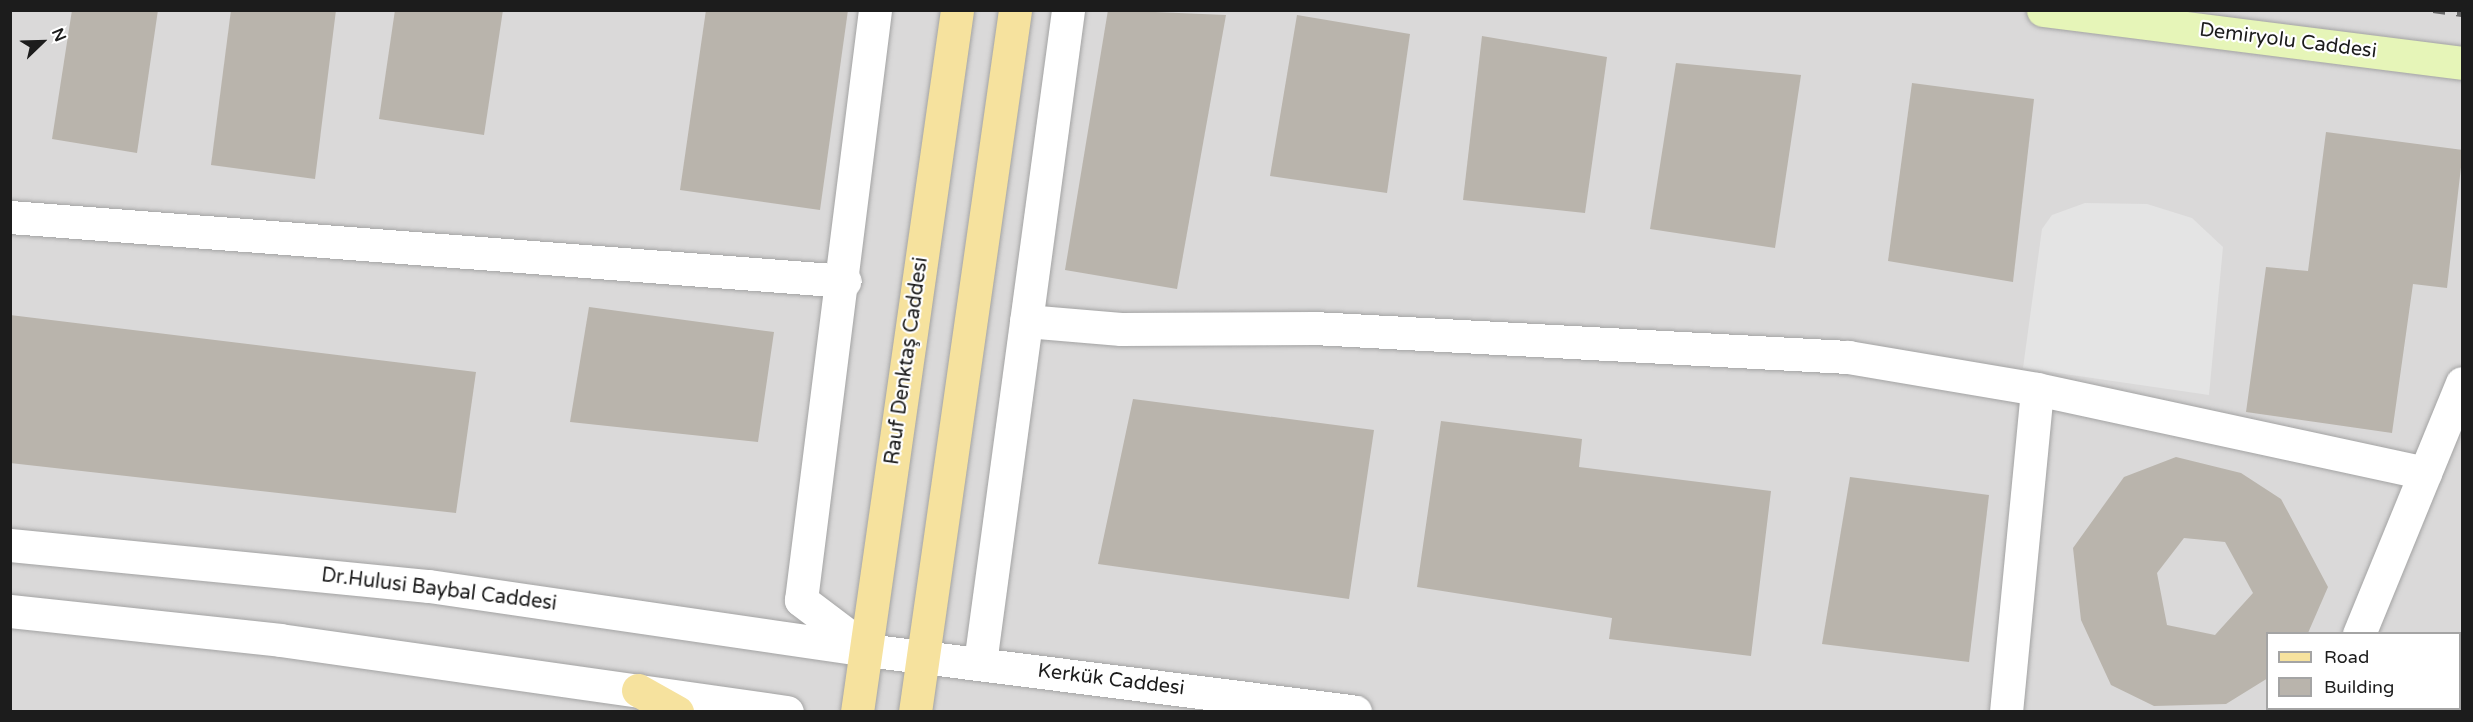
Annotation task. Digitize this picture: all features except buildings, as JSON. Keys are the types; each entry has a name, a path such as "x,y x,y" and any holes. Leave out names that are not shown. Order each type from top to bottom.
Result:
{"main road":[{"name":"Rauf Denktaş Caddesi","path":"857,711 957,10"},
{"path":"915,711 1014,10"},
{"name":"Demiryolu Caddesi","path":"2043,10 2463,63"},
{"path":"638,690 677,711"}],"street":[{"path":"867,650 801,600 845,281 875,10"},
{"path":"980,663 1068,10"},
{"path":"10,217 845,281"},
{"path":"1026,321 1121,329 1314,328 1848,357 2037,389 2425,473"},
{"path":"2359,632 2463,383"},
{"path":"2006,711 2037,389"},
{"name":"Dr.Hulusi Baybal Caddesi","path":"10,545 429,586 867,650"},
{"path":"10,611 280,640 787,711"},
{"name":"Kerkük Caddesi","path":"867,650 1355,711"}],"shaded area":[{"path":"10,11 2462,11 2462,711 11,711"},
{"path":"2085,203 2147,204 2192,218 2223,247 2209,395 2023,368 2042,229 2052,215"}],"railway":[{"path":"2433,10 2462,14"}]}
